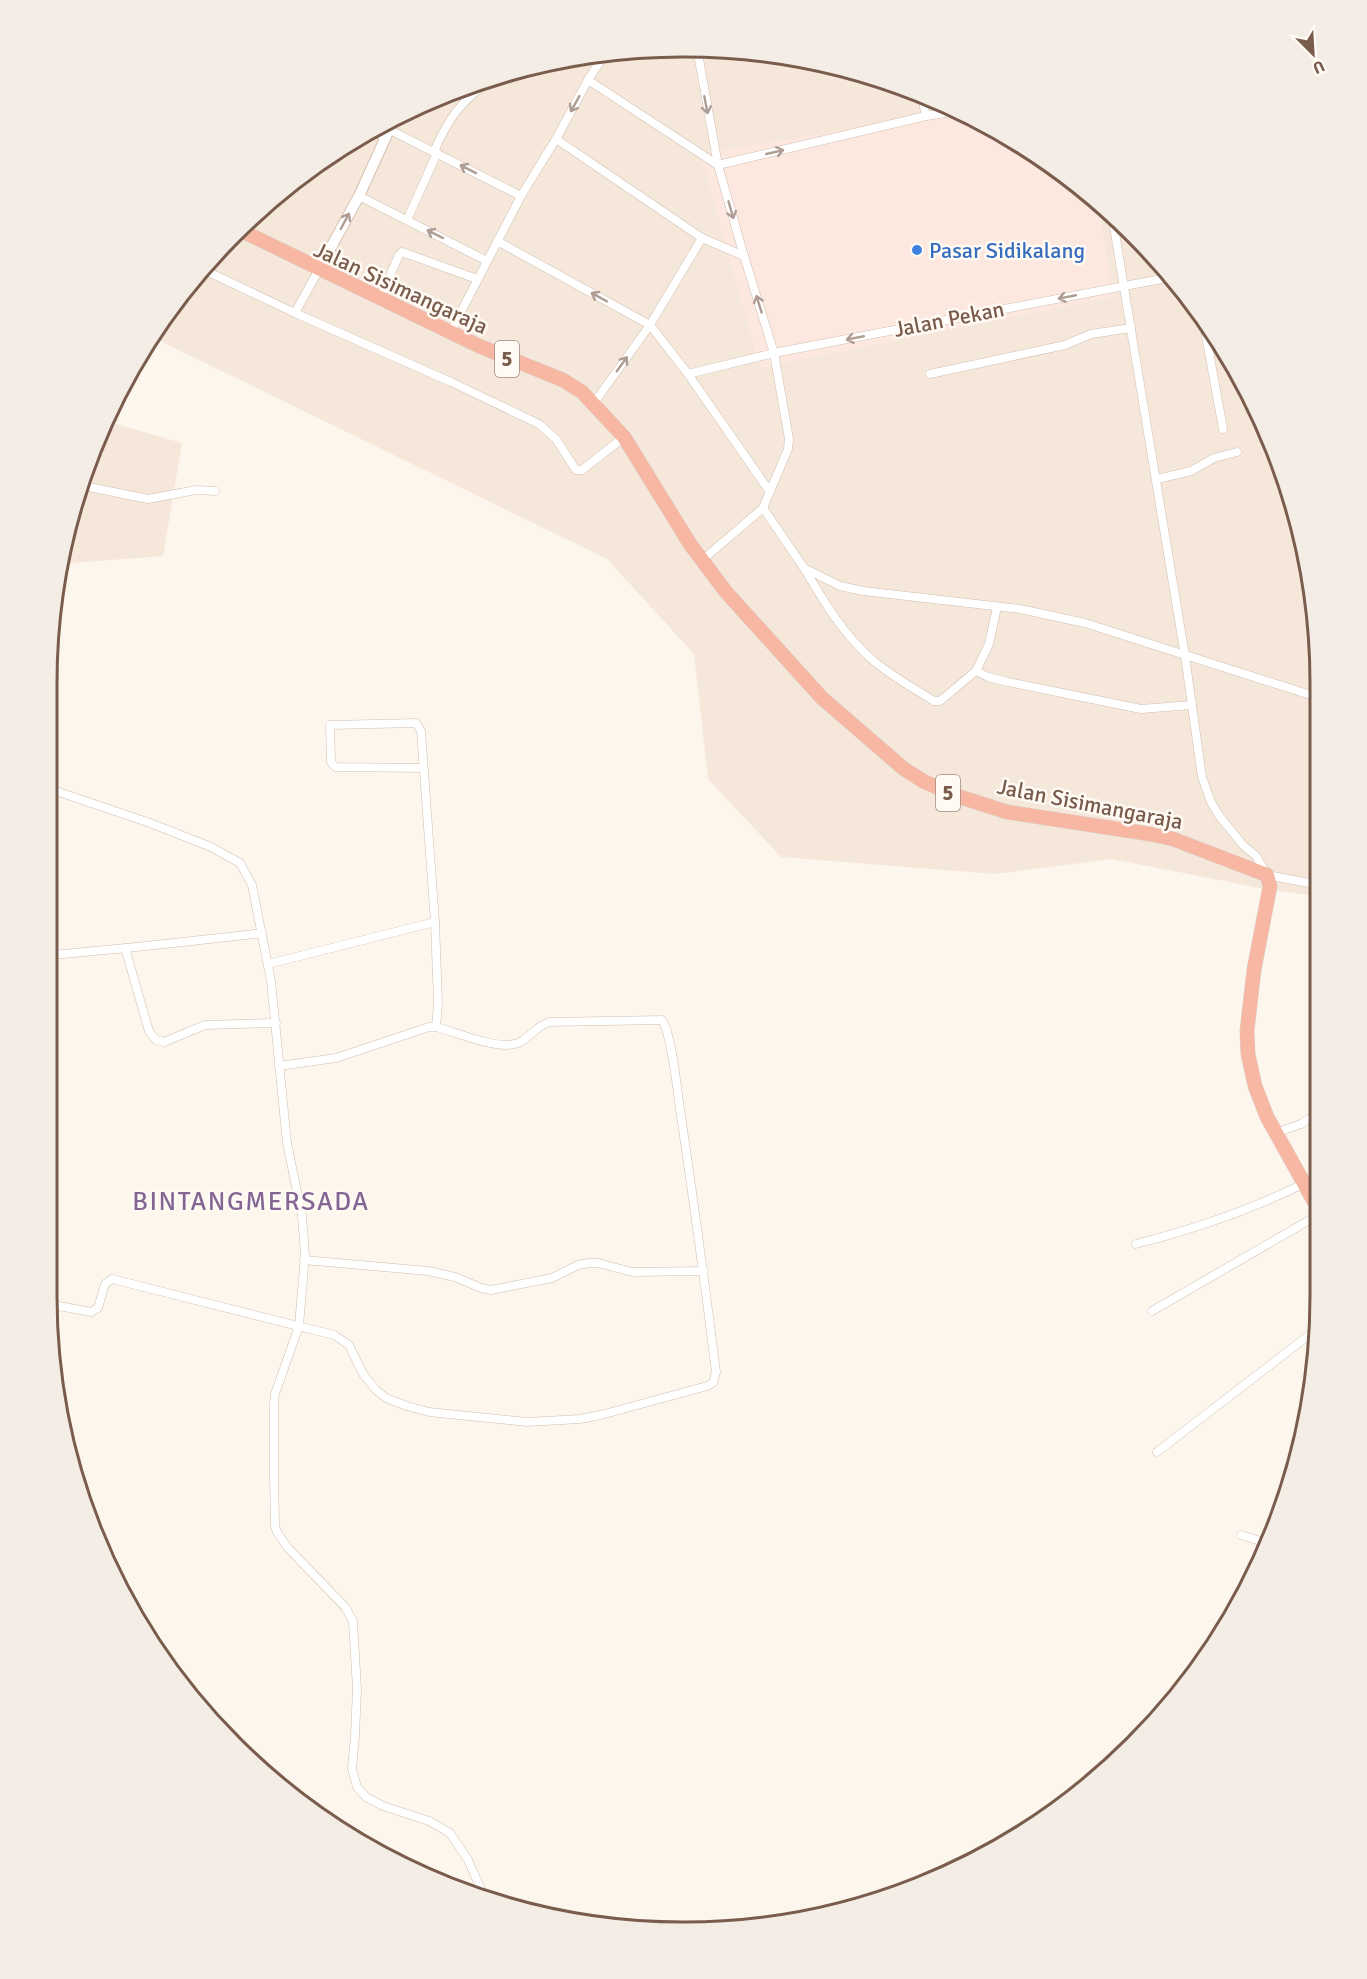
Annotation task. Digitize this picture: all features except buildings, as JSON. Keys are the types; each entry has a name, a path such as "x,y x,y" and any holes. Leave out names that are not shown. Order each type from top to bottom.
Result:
{"highway":[{"name":"Jalan Sisimangaraja","path":"246,234 479,349 511,360 575,389 622,438"},
{"name":"Jalan Sisimangaraja","path":"318,271 380,298 449,334 563,380 582,392 594,403 622,438 703,564 726,592 822,698 887,755 923,781 954,795 1007,812 1173,839 1267,875"},
{"path":"1267,875 1270,886 1254,970 1247,1031 1248,1054 1255,1086 1275,1133 1310,1193"}],"street":[{"path":"699,57 718,165 774,353 789,440 788,449 763,508 703,564"},
{"path":"449,334 520,196 599,62"},
{"path":"588,80 718,165 942,113"},
{"path":"406,220 435,152 458,107 470,95"},
{"path":"924,105 926,116"},
{"path":"391,130 520,196"},
{"path":"295,313 359,196 389,131"},
{"path":"555,139 702,238 744,256"},
{"path":"359,196 487,261"},
{"path":"1114,228 1157,480 1202,777 1211,802 1220,818 1243,845 1256,856 1267,875 1310,883"},
{"path":"594,403 650,325 702,238"},
{"path":"497,241 650,325 688,374 770,492"},
{"path":"380,298 402,252 477,279"},
{"path":"210,273 539,424 556,439 576,470 582,470 622,438"},
{"name":"Jalan Pekan","path":"688,374 774,353 1162,279"},
{"path":"930,374 1065,345 1091,334 1131,328"},
{"path":"1207,339 1223,429"},
{"path":"1157,480 1191,471 1214,459 1238,452"},
{"path":"88,487 148,499 196,490 215,491"},
{"path":"763,508 804,568 826,606 845,631 875,662 934,701 940,701 976,671 989,644 997,607"},
{"path":"804,568 840,586 863,591 1020,609 1085,623 1310,695"},
{"path":"976,671 998,680 1141,709 1192,705"},
{"path":"423,768 335,767 331,762 330,725 416,723 421,731 435,922 438,1003 436,1027"},
{"path":"57,792 150,823 211,847 235,860 245,869 252,885 268,964 287,1143 302,1216 304,1260 299,1326 275,1394 275,1526 288,1548 345,1607 353,1621 357,1680 352,1769 353,1778 362,1794 383,1806 429,1821 450,1833 468,1860 481,1888"},
{"path":"268,964 435,922"},
{"path":"57,954 262,933"},
{"path":"124,948 149,1031 156,1040 164,1042 205,1025 276,1023"},
{"path":"57,1306 91,1312 98,1308 105,1284 112,1280 334,1335 345,1341 369,1383 386,1398 429,1412 527,1422 580,1419 602,1415 712,1383 716,1372 704,1271 674,1074 666,1028 662,1020 549,1022 542,1024 521,1042 507,1045 436,1027 419,1030 336,1058 279,1066"},
{"path":"1275,1133 1310,1120"},
{"path":"1136,1244 1202,1226 1305,1183"},
{"path":"1152,1311 1310,1219"},
{"path":"304,1260 428,1271 455,1277 491,1290 552,1278 578,1265 589,1263 598,1263 632,1272 704,1271"},
{"path":"1157,1452 1309,1335"},
{"path":"1241,1535 1259,1541"}],"shaded area":[{"path":"643,58 724,58 765,62 846,78 885,90 961,122 997,141 1065,186 1127,240 1181,302 1226,370 1245,406 1277,482 1289,521 1305,602 1310,684 1310,896 1112,859 995,874 781,857 708,779 694,654 607,559 159,341 212,270 270,212 302,186 370,141 406,122 482,90 521,78 602,62"},
{"name":"Pasar Sidikalang","path":"942,114 997,141 1032,163 1100,215 1113,297 760,368 701,154"},
{"path":"114,423 182,443 163,556 69,563 90,482"}],"place":[{"name":"Pasar Sidikalang","path":"917,250"}],"district":[{"name":"BINTANGMERSADA","path":"251,1202"}]}
